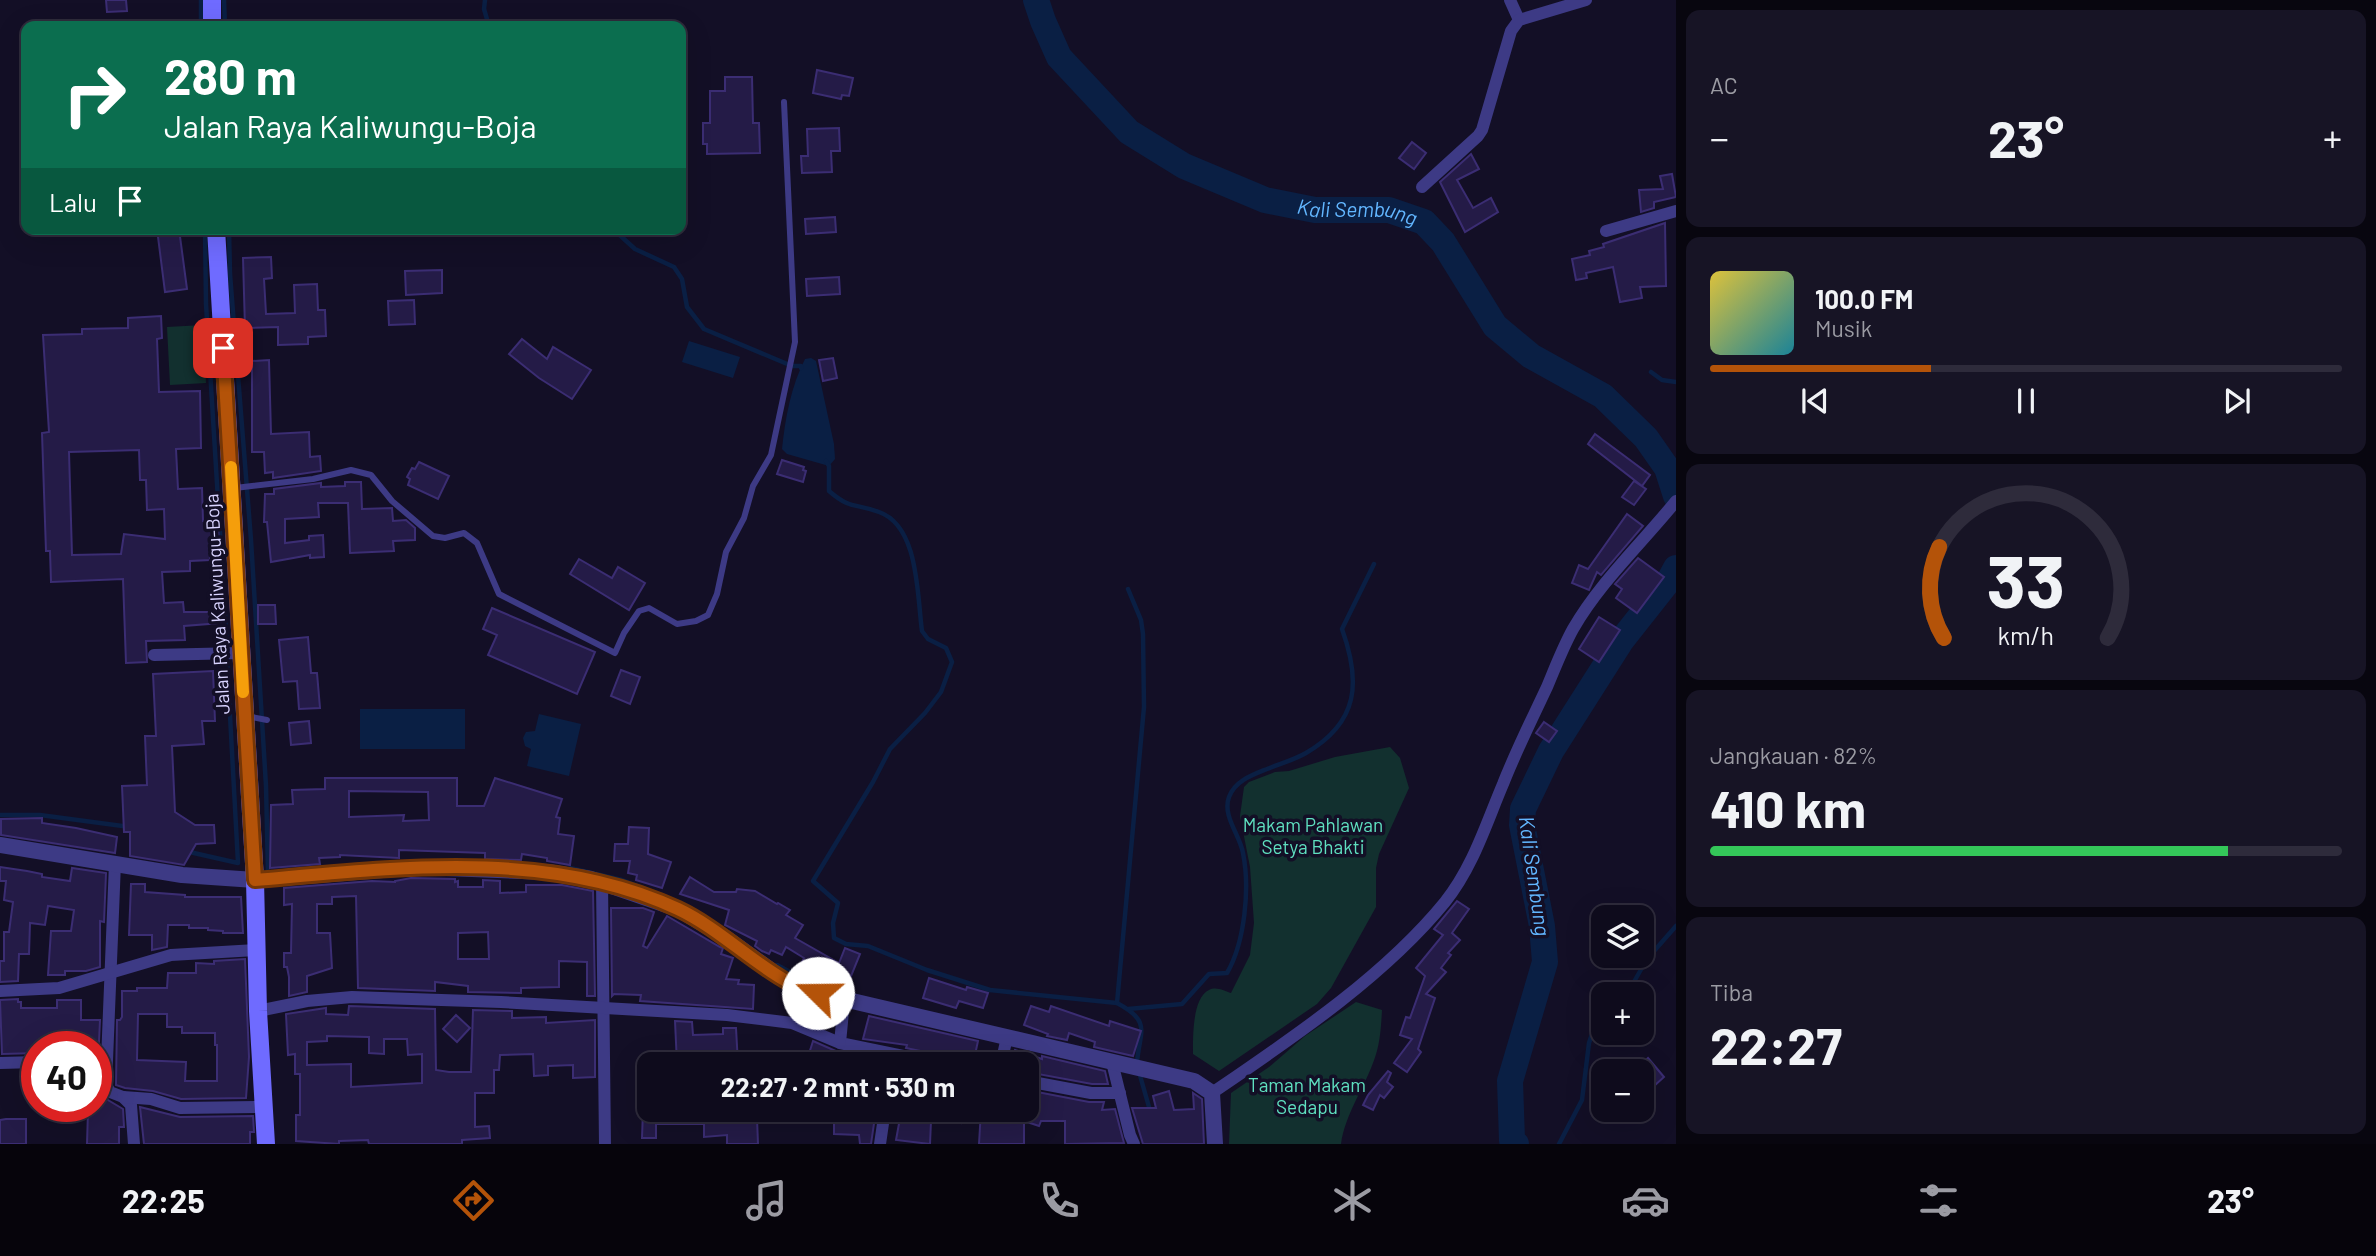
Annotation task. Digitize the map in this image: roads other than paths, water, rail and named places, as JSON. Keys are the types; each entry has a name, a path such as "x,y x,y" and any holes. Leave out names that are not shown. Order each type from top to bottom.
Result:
{"main road":[{"path":"212,0 212,21"},
{"name":"Jalan Raya Kaliwungu-Boja","path":"215,235 255,880 258,1010 266,1144"}],"street":[{"path":"1510,0 1519,20"},
{"path":"1422,187 1482,130 1511,31 1519,20 1586,0"},
{"path":"1606,231 1676,211"},
{"path":"1212,1093 1334,1006 1390,958 1446,901 1483,836 1503,784 1573,629 1622,564 1676,501"},
{"path":"154,656 240,653"},
{"path":"0,845 182,875 255,880 421,867 548,872 602,882 678,909 726,938 788,982 844,1001 1194,1081 1212,1093"},
{"path":"104,1031 115,863"},
{"path":"602,882 605,1144"},
{"path":"0,991 59,988 171,955 256,950"},
{"path":"258,1010 307,1001 426,998 727,1015 792,1023 869,1052"},
{"path":"840,1043 844,1001"},
{"path":"1004,1052 1007,1037"},
{"path":"0,1063 21,1062"},
{"path":"1117,1063 1119,1093 1129,1135 1134,1144"},
{"path":"1039,1084 1091,1093 1119,1093"},
{"path":"112,1092 123,1097 151,1099 180,1108 263,1107"},
{"path":"1212,1093 1214,1144"},
{"path":"123,1097 133,1111 134,1144"},
{"path":"880,1144 883,1122"}],"lane":[{"path":"233,488 313,479 351,470 371,475 392,501 433,536 445,538 464,533 477,544 499,594 615,653 624,633 639,611 649,608 677,624 696,621 708,615 717,594 726,552 744,518 753,486 771,454 795,342 785,102"},
{"path":"244,716 267,720"}],"water":[{"path":"689,341 740,357 733,378 682,362"},
{"path":"805,359 816,361 834,444 835,459 829,466 787,454 782,449 792,391"},
{"path":"360,709 465,709 465,749 360,749"},
{"path":"539,714 581,724 569,776 527,766 531,749 525,746 523,738 526,732 535,731"}],"waterway":[{"path":"201,0 201,21"},
{"path":"224,0 225,21"},
{"path":"485,0 488,21"},
{"name":"Kali Sembung","path":"1036,0 1059,57 1129,132 1184,166 1265,200 1315,210 1389,210 1424,222 1443,242 1495,326 1531,356 1603,396 1646,438 1667,468 1676,496"},
{"path":"205,235 206,304 227,647"},
{"path":"229,235 266,786 268,874"},
{"path":"620,235 635,249 674,267 682,279 687,307 704,329 801,368"},
{"path":"1651,372 1662,380 1676,382"},
{"path":"826,461 829,466 829,491 848,504 879,512 892,520 902,531 914,563 922,631 928,639 946,648 952,662 941,692 890,749 813,881 838,903 833,923 834,938 846,944 868,946 927,970 990,990 1117,1003 1140,1022 1137,1063"},
{"path":"1128,1009 1182,1004 1209,974 1227,973 1242,931 1246,898 1243,853 1228,811 1229,797 1235,787 1245,779 1301,755 1324,741 1346,714 1353,683 1352,666 1342,629 1374,564"},
{"name":"Kali Sembung","path":"1516,1144 1512,1140 1510,1081 1545,962 1542,926 1522,825 1523,809 1551,751 1621,641 1676,568"},
{"path":"1117,1003 1144,707 1143,634 1141,620 1128,589"},
{"path":"185,851 238,863 227,660"},
{"path":"0,815 40,815 130,827"},
{"path":"570,868 622,880 661,895"},
{"path":"1634,982 1647,959 1676,926"},
{"path":"777,965 809,982"},
{"path":"1559,1144 1582,1100 1591,1037"},
{"path":"1139,1072 1151,1114"}],"park label":[{"name":"Makam Pahlawan Setya Bhakti","path":"1313,836"},
{"name":"Taman Makam Sedapu","path":"1307,1096"}]}
